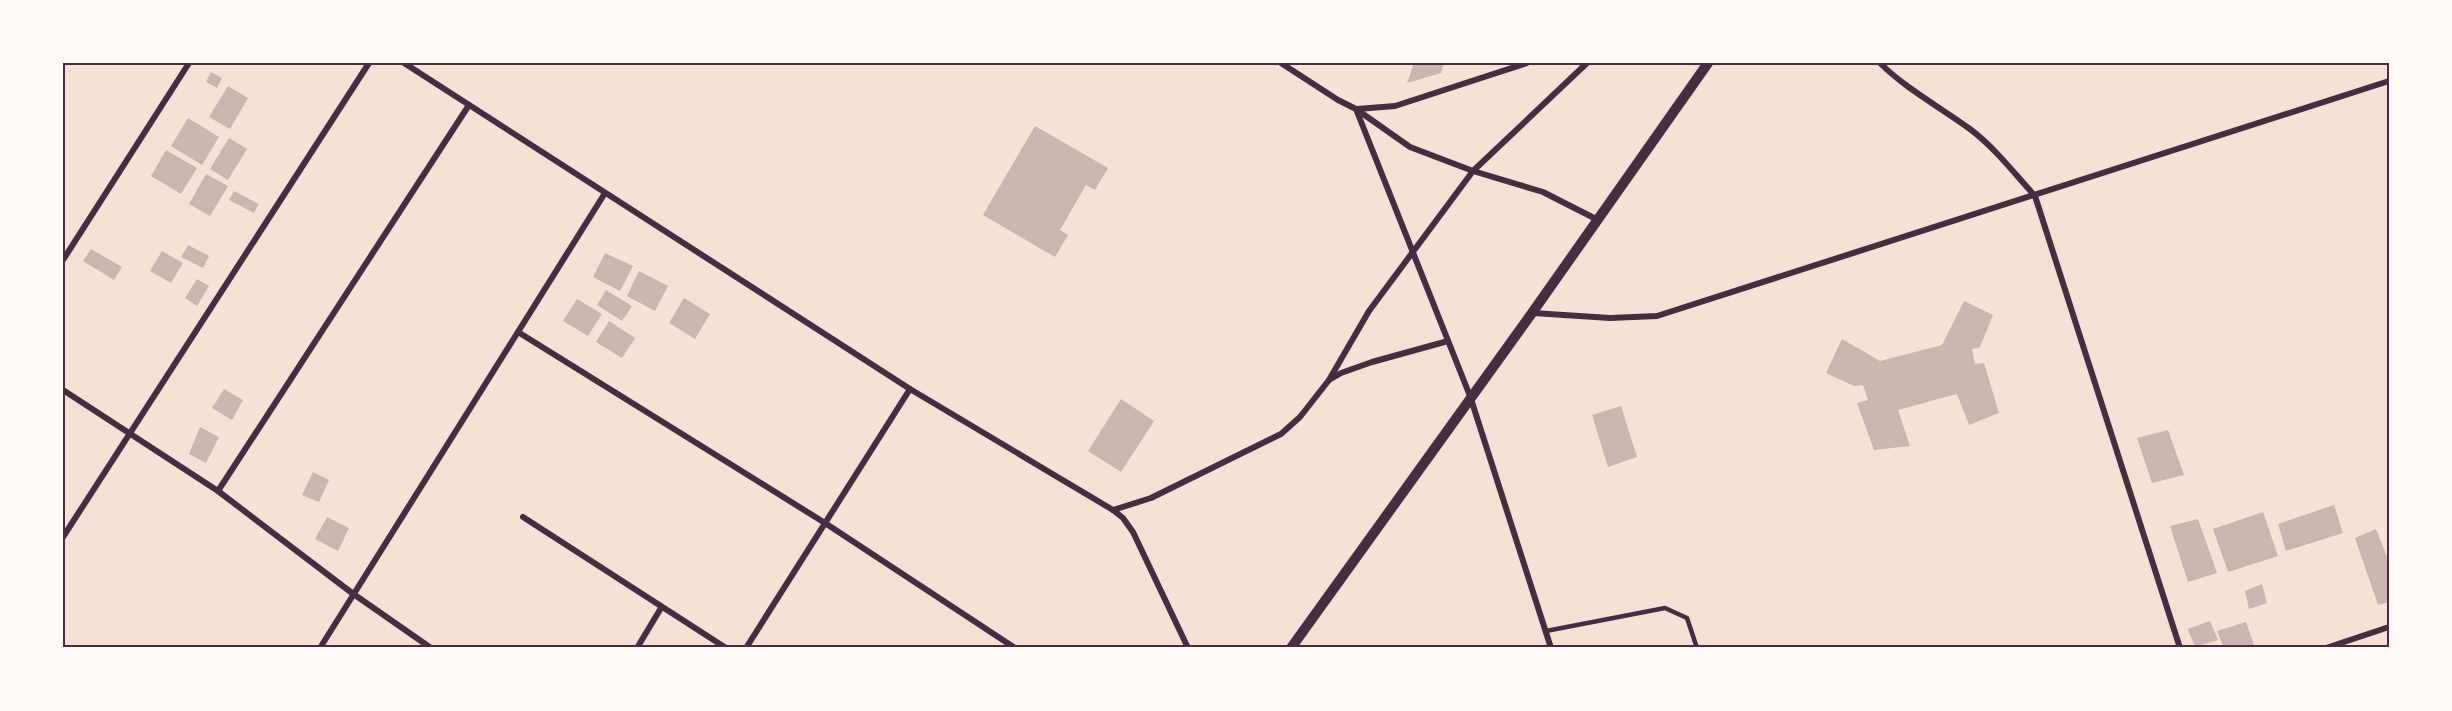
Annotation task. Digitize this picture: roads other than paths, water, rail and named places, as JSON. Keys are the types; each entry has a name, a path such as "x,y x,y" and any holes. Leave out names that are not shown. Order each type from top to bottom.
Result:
{"street":[{"path":"63,261 189,63"},
{"path":"63,537 369,63"},
{"path":"404,63 910,389 1124,518 1133,532 1188,648"},
{"path":"1281,63 1356,109 1410,147 1473,171 1543,192 1598,220"},
{"path":"1356,109 1395,106 1527,63"},
{"path":"1113,510 1151,498 1281,434 1300,417 1329,380 1369,311 1473,171 1587,63"},
{"path":"1291,648 1708,63"},
{"path":"1880,63 1892,75 1992,147 2035,196 2180,648"},
{"path":"1532,313 1610,318 1657,315 2389,81"},
{"path":"218,491 469,105"},
{"path":"1356,109 1470,396 1551,648"},
{"path":"320,648 352,593 605,194"},
{"path":"518,332 825,524 1015,648"},
{"path":"1329,380 1372,362 1448,341"},
{"path":"746,648 910,389"},
{"path":"63,390 218,491 352,593 431,648"},
{"path":"523,517 726,648"},
{"path":"637,648 661,608"},
{"path":"2325,648 2389,627"}],"lane":[{"path":"1546,630 1665,608 1687,618 1697,648"}]}
